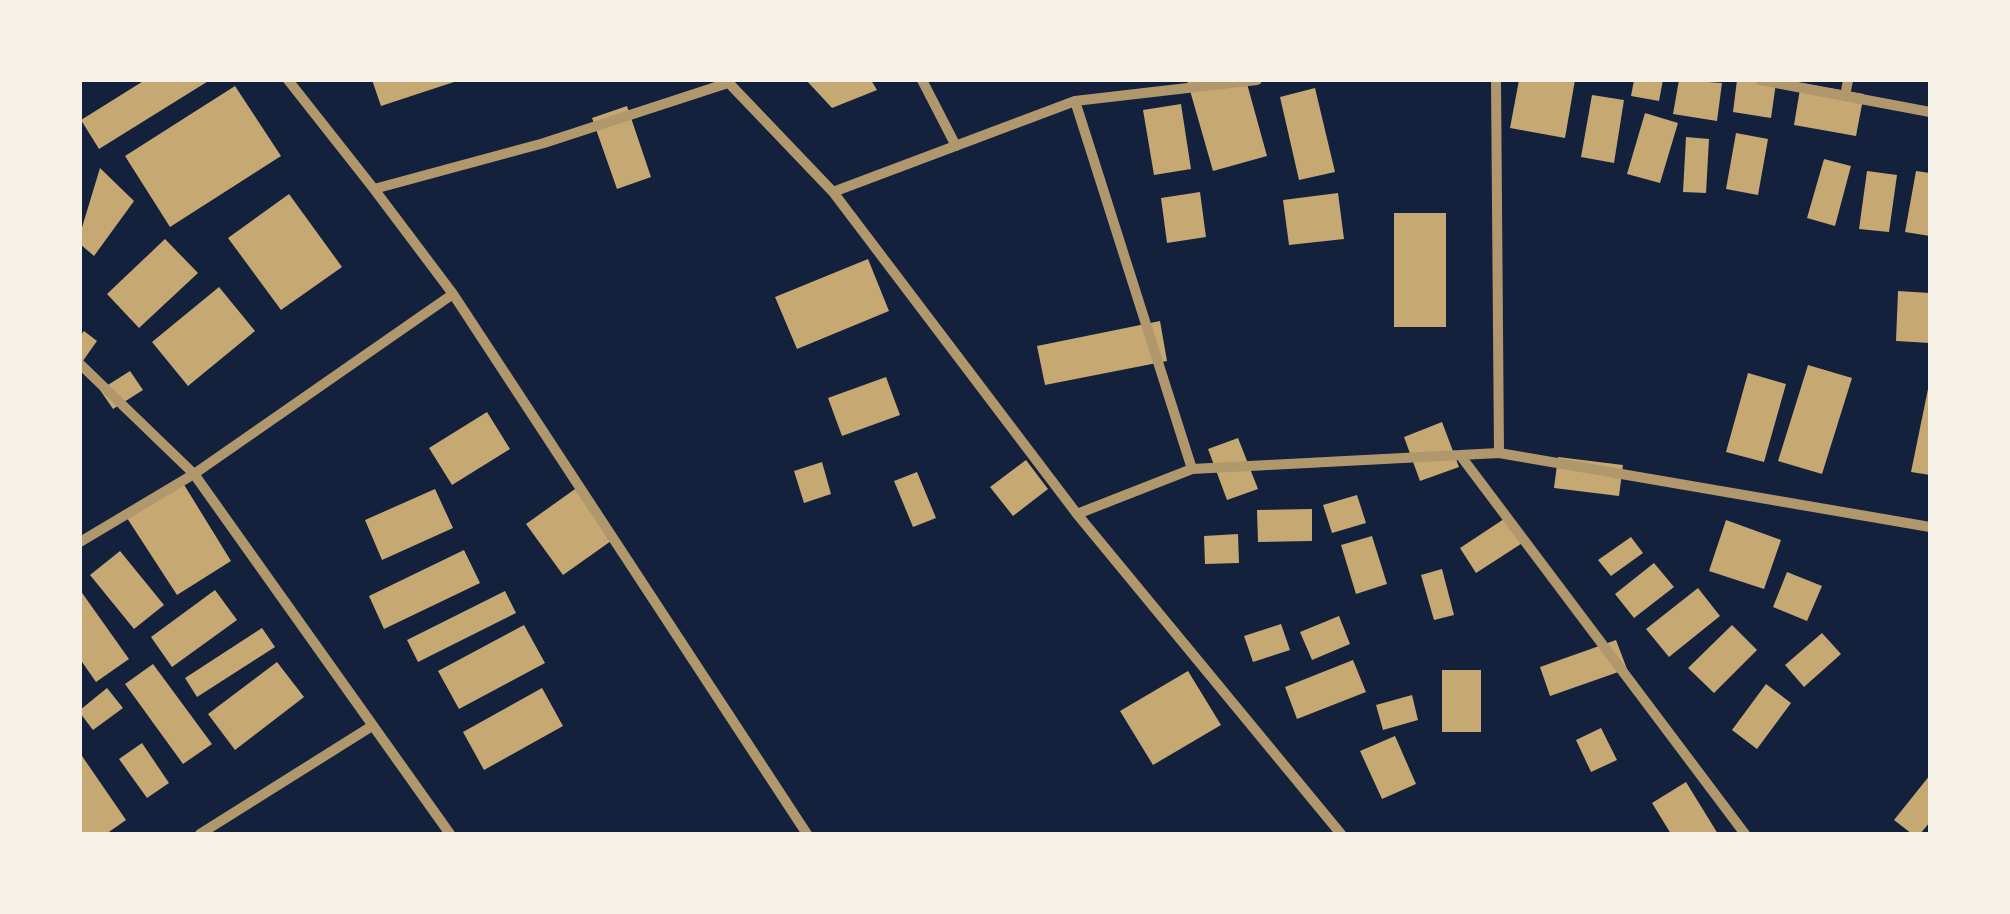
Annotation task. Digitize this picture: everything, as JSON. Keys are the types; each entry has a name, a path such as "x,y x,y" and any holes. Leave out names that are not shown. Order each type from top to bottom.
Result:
{"street":[{"path":"288,80 453,294 807,834"},
{"path":"922,80 956,146"},
{"path":"833,192 1075,101 1160,86 1257,80"},
{"path":"1496,80 1499,453"},
{"path":"1760,80 1930,112"},
{"path":"1846,96 1848,80"},
{"path":"374,189 544,143 727,82 833,192 1077,514 1341,834"},
{"path":"1075,101 1192,469"},
{"path":"80,542 194,474 453,294"},
{"path":"80,364 194,474 450,834"},
{"path":"1077,514 1192,469 1499,453 1930,528"},
{"path":"1460,455 1745,834"},
{"path":"200,834 372,726"}],"building":[{"path":"145,80 210,80 99,149 81,120"},
{"path":"372,80 457,80 457,81 381,106"},
{"path":"806,80 871,80 877,90 832,108"},
{"path":"1187,80 1246,80 1267,156 1213,171"},
{"path":"1519,80 1575,80 1565,138 1510,128"},
{"path":"1634,80 1663,80 1659,101 1631,96"},
{"path":"1679,80 1722,83 1717,121 1673,114"},
{"path":"1737,80 1776,83 1771,118 1733,112"},
{"path":"1801,83 1864,94 1856,136 1794,125"},
{"path":"235,86 281,156 170,227 125,156"},
{"path":"1315,88 1335,172 1299,180 1280,97"},
{"path":"1592,95 1624,100 1614,163 1581,157"},
{"path":"1181,104 1191,169 1154,175 1143,110"},
{"path":"627,106 651,177 617,189 592,118"},
{"path":"1645,113 1678,123 1660,183 1627,174"},
{"path":"1736,133 1768,139 1758,195 1726,189"},
{"path":"1686,137 1709,139 1706,193 1683,192"},
{"path":"1824,159 1851,166 1835,226 1807,218"},
{"path":"100,168 134,201 94,256 80,244 80,234"},
{"path":"1867,171 1897,175 1889,232 1859,229"},
{"path":"1916,171 1930,173 1930,236 1905,232"},
{"path":"1200,192 1206,237 1167,243 1161,198"},
{"path":"1338,193 1344,239 1289,245 1283,200"},
{"path":"289,194 342,267 281,310 228,238"},
{"path":"1394,213 1446,213 1446,327 1394,327"},
{"path":"165,239 198,273 139,328 107,294"},
{"path":"868,259 889,311 797,349 775,297"},
{"path":"219,287 255,331 188,386 152,342"},
{"path":"1898,291 1930,293 1930,343 1896,341"},
{"path":"1160,321 1167,361 1045,385 1037,346"},
{"path":"84,331 97,341 80,365 80,336"},
{"path":"1808,365 1852,378 1822,474 1778,461"},
{"path":"130,371 143,390 113,409 100,390"},
{"path":"1748,373 1786,384 1764,462 1726,452"},
{"path":"886,377 900,415 842,436 828,398"},
{"path":"1930,389 1930,475 1911,472"},
{"path":"487,412 510,449 452,485 429,448"},
{"path":"1442,422 1459,467 1420,481 1404,437"},
{"path":"1238,438 1258,489 1227,500 1208,449"},
{"path":"1558,457 1623,465 1619,496 1554,488"},
{"path":"1026,460 1048,489 1013,516 990,487"},
{"path":"822,462 831,494 804,503 794,471"},
{"path":"917,472 936,518 913,527 894,481"},
{"path":"183,483 231,561 177,595 127,518"},
{"path":"435,489 453,528 382,560 365,520"},
{"path":"575,489 611,541 563,575 526,524"},
{"path":"1357,495 1366,523 1332,533 1323,505"},
{"path":"1312,509 1312,541 1258,542 1257,510"},
{"path":"1507,517 1524,542 1476,573 1460,548"},
{"path":"1726,520 1781,540 1764,589 1709,571"},
{"path":"1238,534 1239,563 1205,564 1204,536"},
{"path":"1372,536 1387,584 1356,594 1341,545"},
{"path":"1631,537 1643,553 1611,576 1598,560"},
{"path":"464,550 480,583 384,629 369,596"},
{"path":"120,551 164,605 134,629 90,575"},
{"path":"1654,563 1674,587 1634,618 1615,594"},
{"path":"1442,569 1454,615 1434,620 1421,575"},
{"path":"1787,572 1822,586 1807,621 1773,607"},
{"path":"1698,588 1720,616 1669,657 1646,629"},
{"path":"80,590 129,659 96,682 80,659"},
{"path":"215,590 237,620 172,667 151,637"},
{"path":"505,591 516,613 418,662 407,640"},
{"path":"1339,616 1350,644 1312,660 1300,632"},
{"path":"1281,624 1290,650 1253,662 1244,636"},
{"path":"524,625 545,663 459,709 438,671"},
{"path":"1732,625 1757,650 1714,693 1688,668"},
{"path":"262,628 275,647 197,697 185,678"},
{"path":"1822,633 1841,654 1804,687 1785,665"},
{"path":"1616,640 1627,669 1550,696 1540,667"},
{"path":"1353,660 1366,692 1297,719 1285,687"},
{"path":"277,662 304,697 235,750 208,714"},
{"path":"153,664 212,744 183,764 125,684"},
{"path":"1442,670 1481,670 1481,732 1442,732"},
{"path":"1188,671 1221,725 1153,765 1120,711"},
{"path":"1766,684 1791,703 1757,749 1732,730"},
{"path":"107,688 123,708 93,730 80,710"},
{"path":"542,688 563,726 484,770 463,732"},
{"path":"1412,695 1418,720 1383,730 1376,705"},
{"path":"1601,728 1617,760 1591,772 1576,740"},
{"path":"1395,736 1416,784 1382,799 1360,751"},
{"path":"142,743 169,783 147,798 119,759"},
{"path":"80,753 126,820 106,834 80,831"},
{"path":"1930,775 1930,822 1920,834 1912,834 1894,820"},
{"path":"1686,782 1718,834 1671,834 1652,803"}]}
